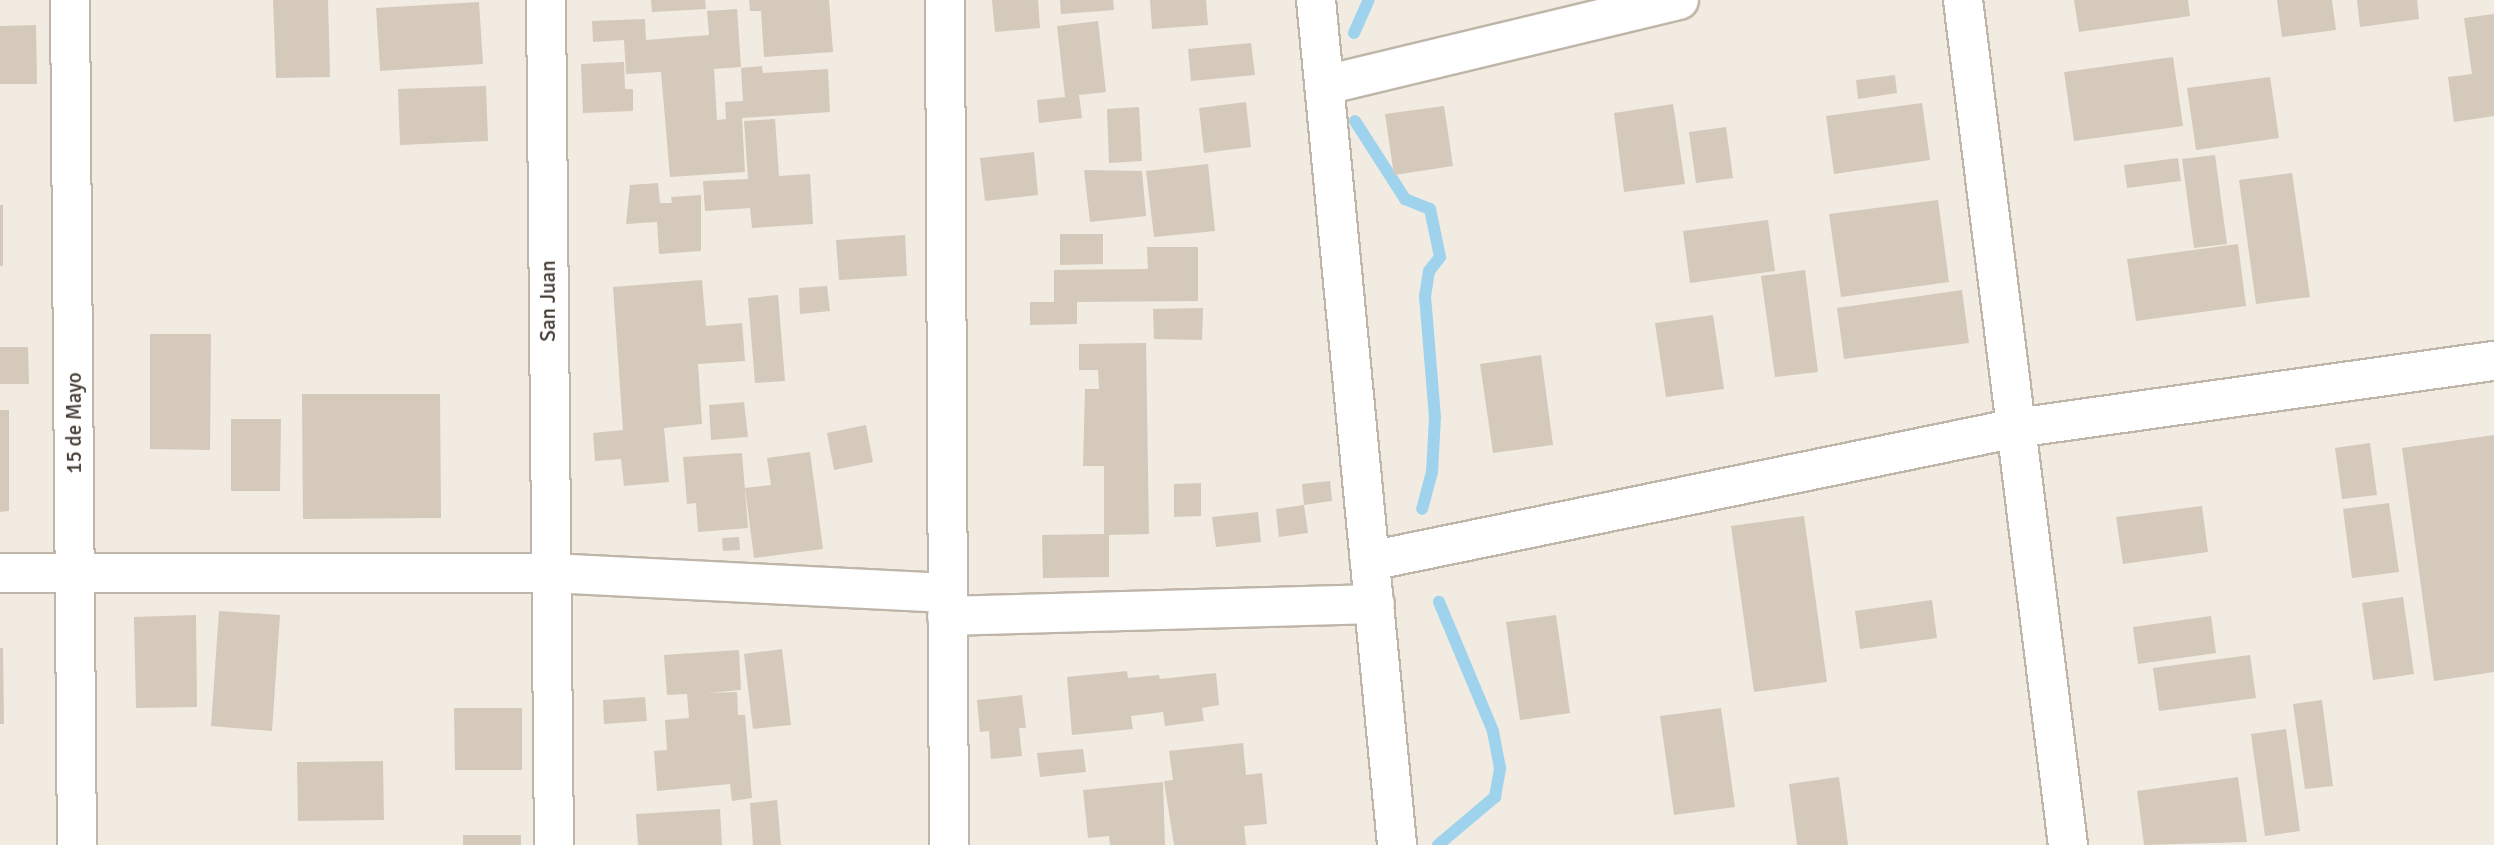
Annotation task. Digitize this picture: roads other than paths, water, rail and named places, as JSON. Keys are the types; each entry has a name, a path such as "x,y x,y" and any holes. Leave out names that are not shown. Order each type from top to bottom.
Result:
{"street":[{"name":"15 de Mayo","path":"70,0 77,845"},
{"name":"San Juan","path":"546,0 554,845"},
{"path":"945,0 949,845"},
{"path":"1316,0 1397,845"},
{"path":"1325,85 1679,0"},
{"path":"1963,0 2067,845"},
{"path":"1370,561 2016,428 2494,361"},
{"path":"0,573 550,587 947,604 1375,604"}],"waterway":[{"path":"1354,33 1369,0"},
{"path":"1355,121 1405,199 1430,209 1440,257 1429,271 1425,296 1435,417 1432,472 1422,509"},
{"path":"1438,845 1495,797 1500,768 1493,731 1439,602"}]}
